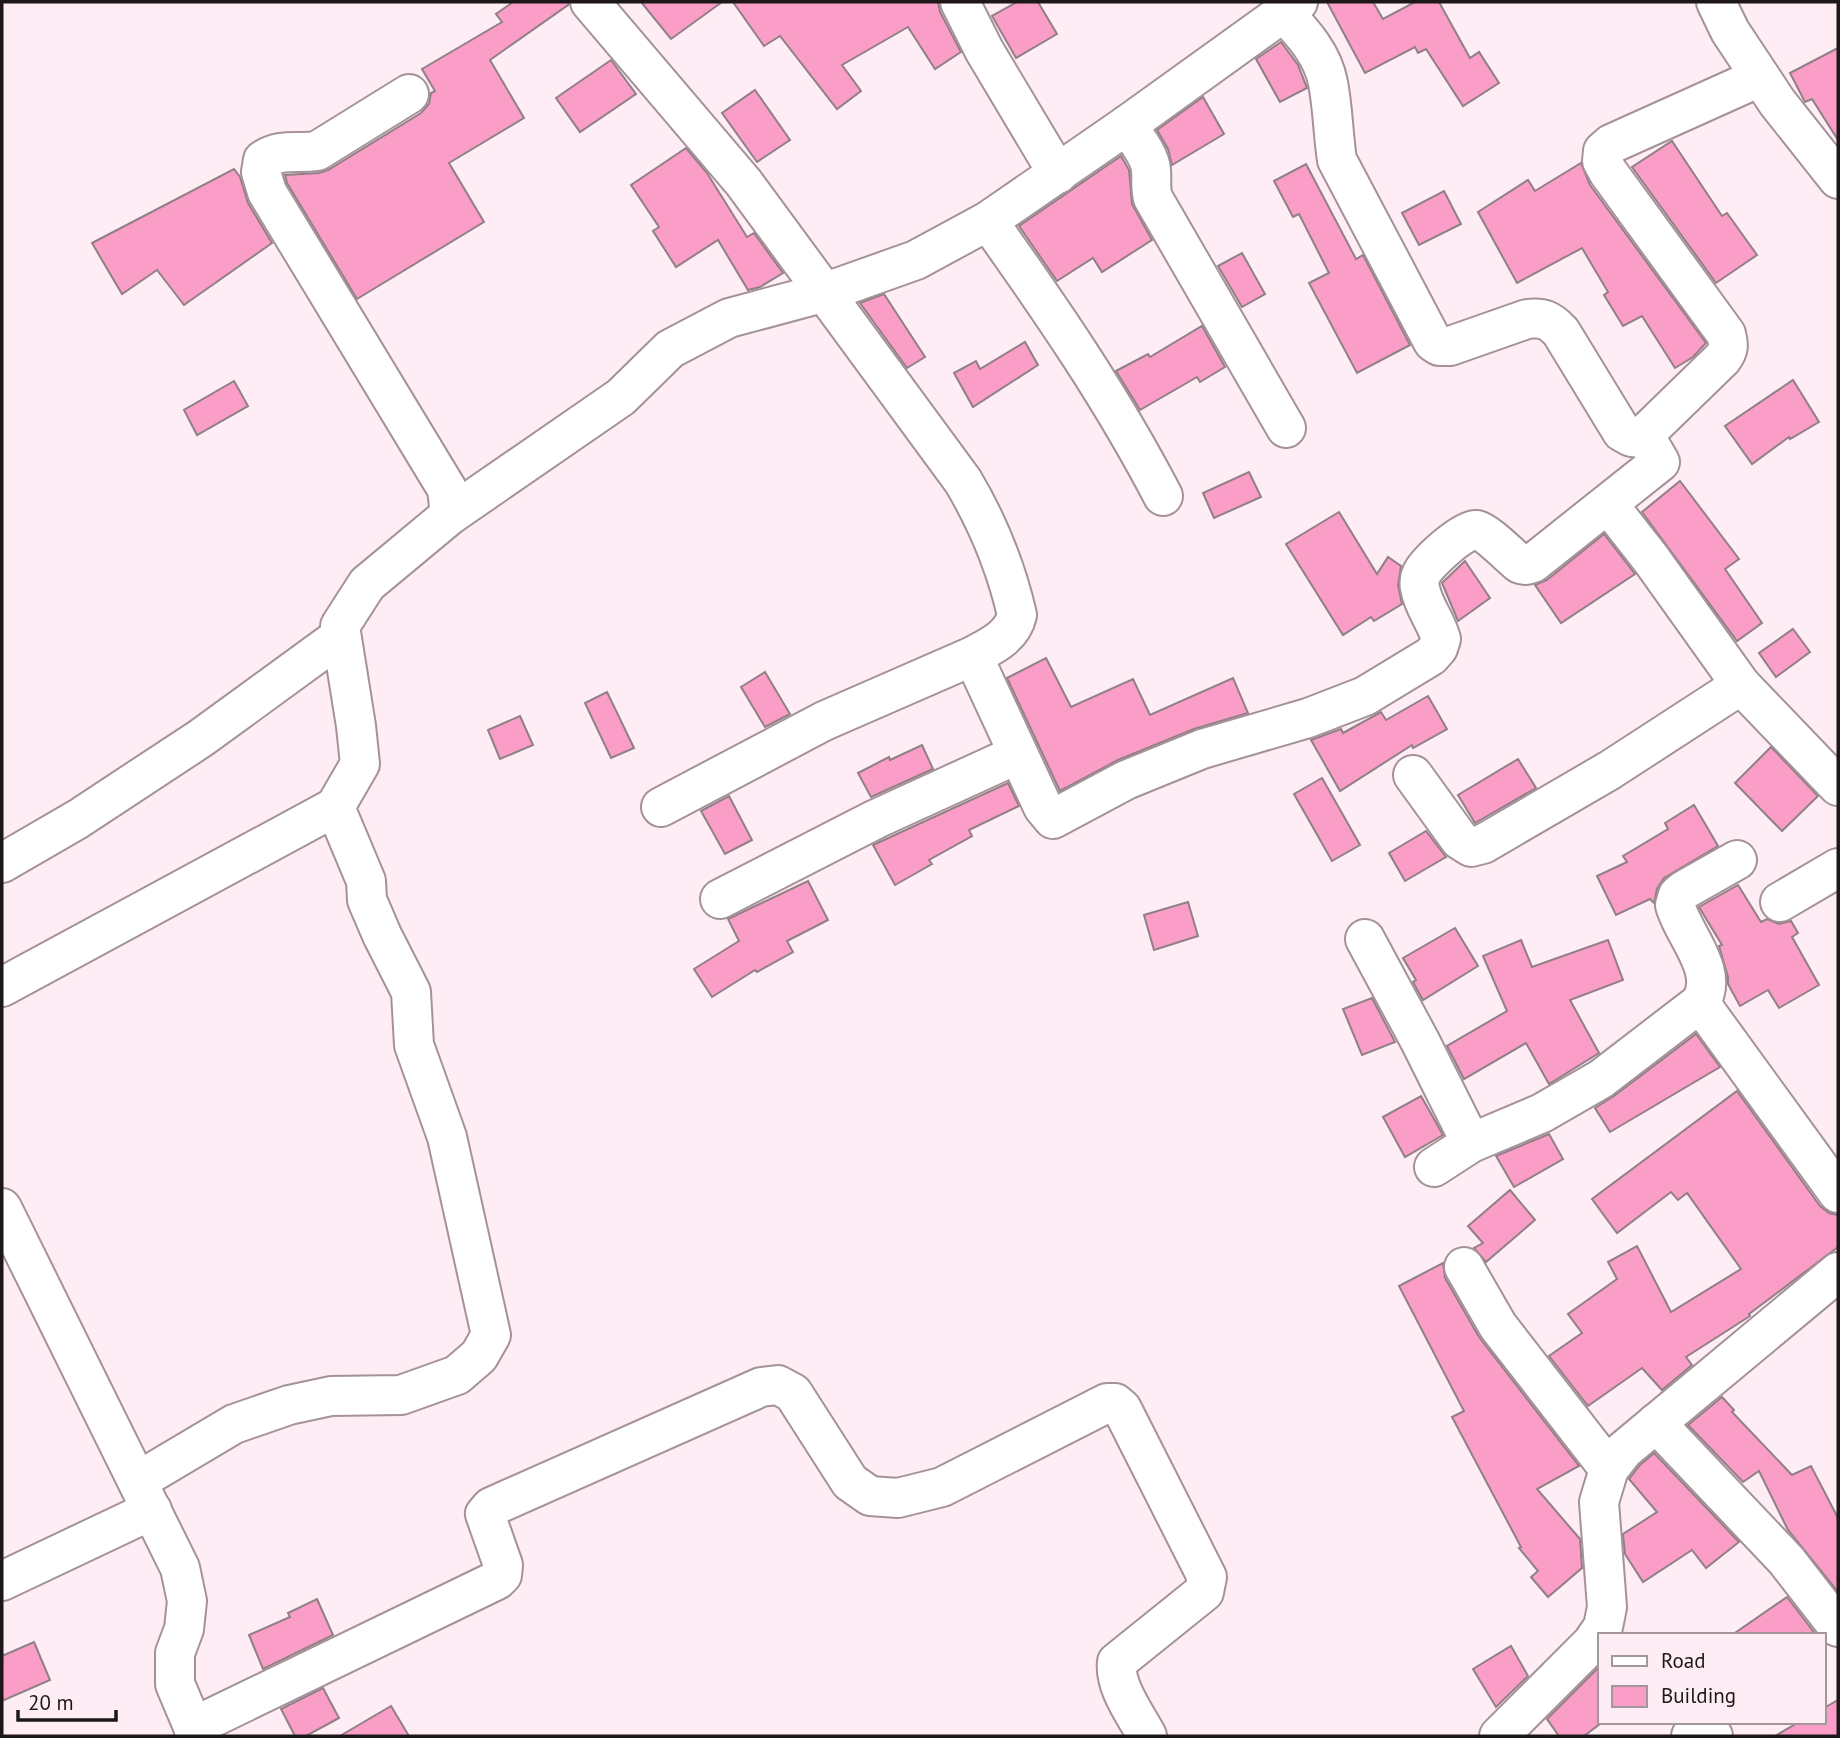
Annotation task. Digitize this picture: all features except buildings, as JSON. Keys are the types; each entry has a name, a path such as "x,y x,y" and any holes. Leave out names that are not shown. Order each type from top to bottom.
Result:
{"street":[{"path":"590,2 744,183 963,481 994,540 1017,615 1014,627 1006,635 972,656 824,721 661,807"},
{"path":"960,2 984,50 1058,174"},
{"path":"1716,2 1730,32 1777,103 1838,179"},
{"path":"2,987 335,807 360,764 340,626 367,584 450,515 621,397 670,349 729,318 826,292 916,260 988,221 1291,7 1317,53 1328,80 1337,160 1433,342 1439,346 1450,346 1527,320 1541,317 1551,321 1561,332 1622,432 1631,437 1646,438"},
{"path":"1646,438 1650,430 1722,359 1729,344 1726,334 1608,172 1602,161 1603,151 1611,144 1760,77"},
{"path":"409,94 317,151 274,153 263,160 261,172 267,192 447,489 450,515"},
{"path":"1127,125 1152,170 1150,187 1153,198 1286,428"},
{"path":"988,221 1094,373 1163,496"},
{"path":"972,656 1043,807 1053,819 1126,780 1202,749 1308,718 1365,696 1431,656 1441,639 1419,587 1423,570 1469,530 1478,530 1520,564 1526,565 1539,560 1660,462 1646,438"},
{"path":"1608,504 1741,685 1838,786"},
{"path":"2,863 78,819 201,738 341,636"},
{"path":"1413,775 1460,840 1471,846 1483,844 1610,770 1741,685"},
{"path":"720,899 876,819 1018,754"},
{"path":"2,1579 145,1495 234,1424 289,1405 331,1396 401,1395 457,1375 479,1356 491,1335 447,1136 414,1045 411,992 367,900 366,881 335,807"},
{"path":"1434,1167 1471,1143 1542,1113 1601,1079 1700,1003 1706,985 1704,968 1675,905 1678,895 1684,890 1737,860"},
{"path":"1780,902 1838,868"},
{"path":"1365,939 1471,1143"},
{"path":"1700,1003 1838,1193"},
{"path":"2,1208 180,1568 187,1601 184,1629 176,1653 175,1684 195,1731 497,1580 502,1575 503,1565 485,1514 491,1507 761,1387 778,1385 793,1393 850,1482 870,1496 898,1498 942,1488 1107,1404 1115,1403 1122,1409 1207,1577 1204,1592 1117,1662 1119,1683 1147,1736"},
{"path":"1464,1267 1498,1325 1609,1469"},
{"path":"1599,1633 1603,1627 1607,1607 1599,1502 1609,1469 1624,1450 1838,1272"},
{"path":"1656,1423 1786,1560 1838,1627"},
{"path":"1499,1736 1598,1634"},
{"path":"1691,1736 1701,1733 1713,1736"}]}
